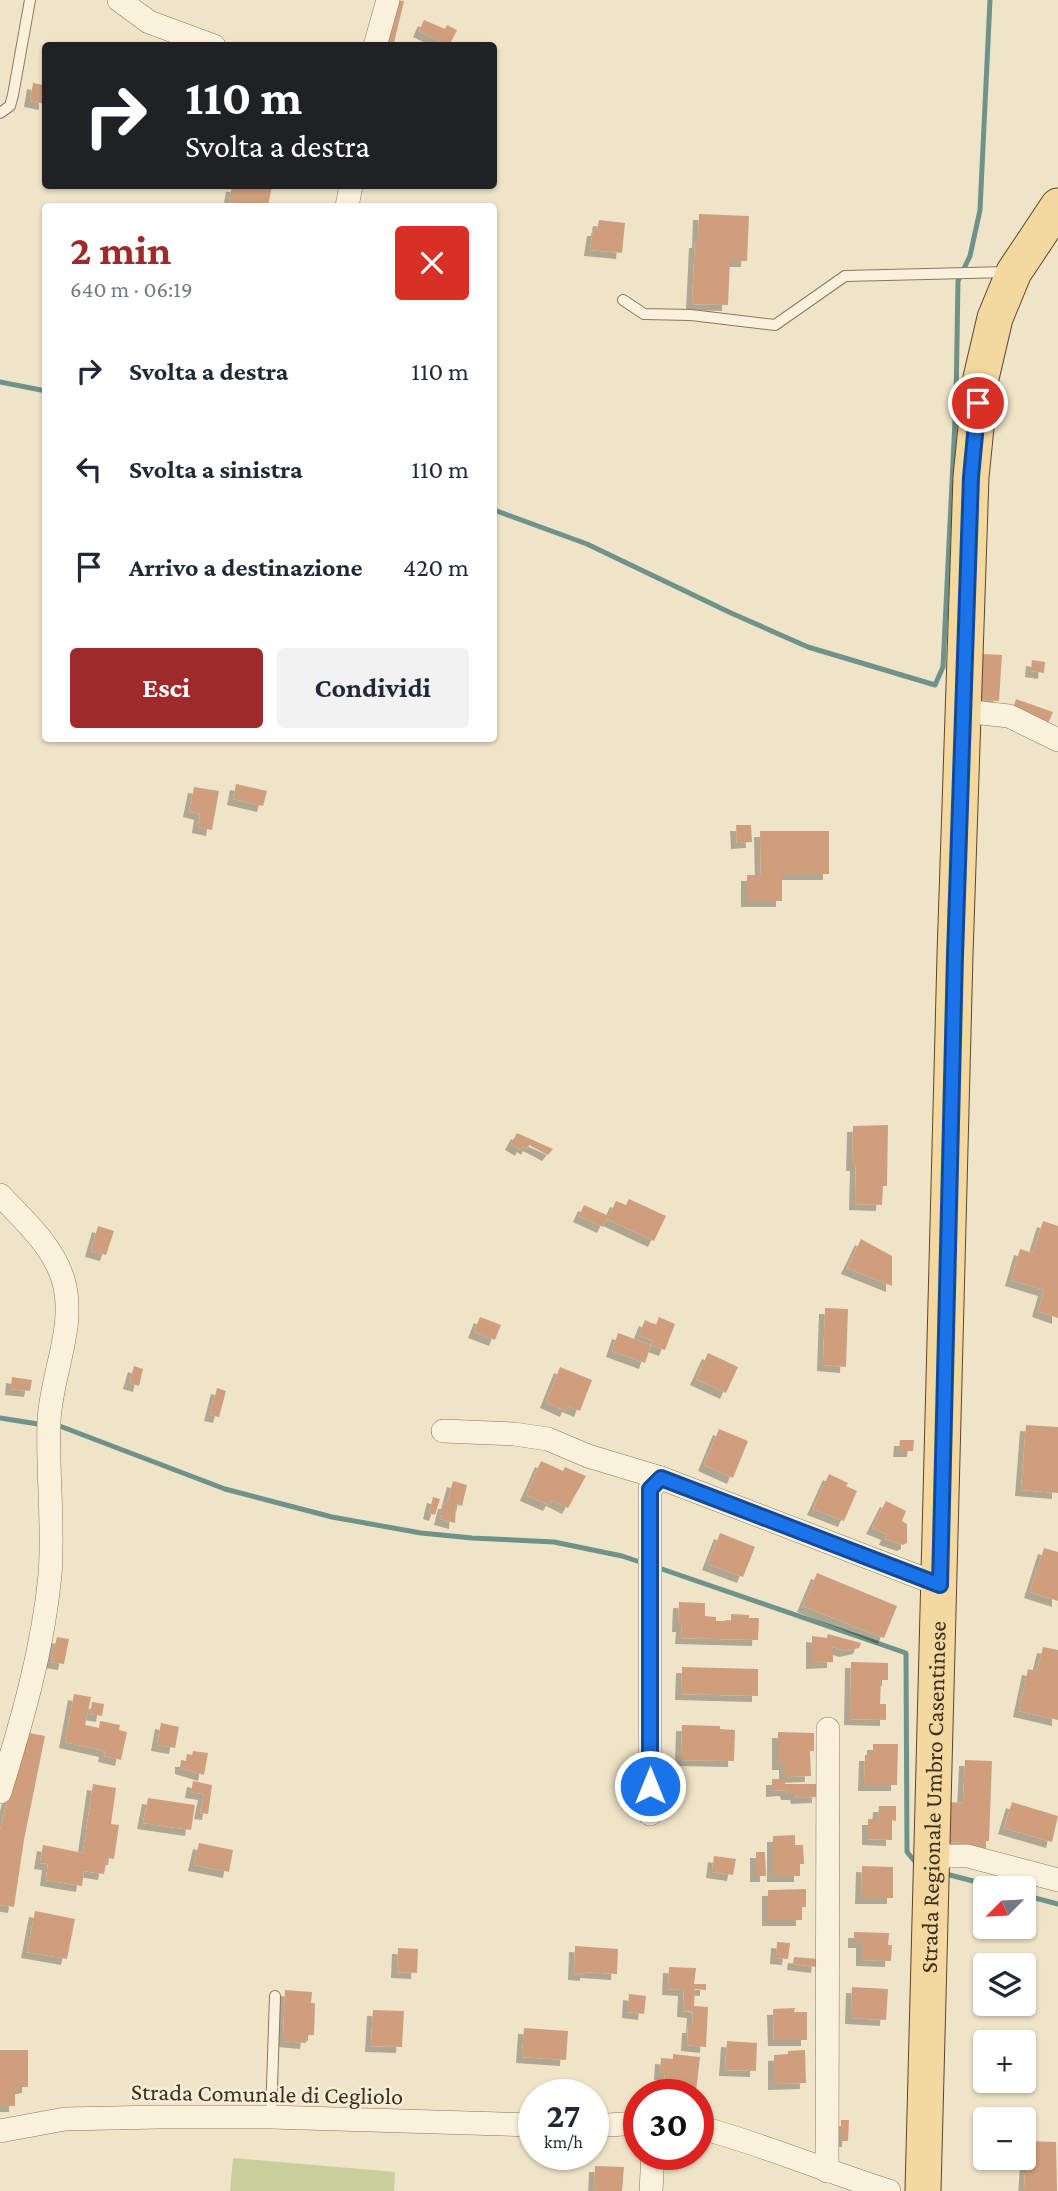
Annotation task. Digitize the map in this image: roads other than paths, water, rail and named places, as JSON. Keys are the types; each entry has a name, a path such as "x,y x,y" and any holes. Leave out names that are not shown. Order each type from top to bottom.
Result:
{"main road":[{"name":"Strada Regionale Umbro Casentinese","path":"923,2191 971,477 981,378 995,318 1014,272 1058,206"}],"street":[{"path":"118,0 149,22 203,42"},
{"path":"376,42 388,0"},
{"path":"963,711 1009,716 1058,740"},
{"path":"0,1195 46,1244 63,1280 67,1316 49,1418 50,1574 39,1649 21,1726 0,1792"},
{"path":"443,1431 514,1434 548,1439 588,1456 661,1478 940,1585"},
{"path":"650,1814 650,1489 661,1478"},
{"path":"827,2171 828,1729"},
{"path":"932,1856 968,1856 1058,1880"},
{"name":"Strada Comunale di Cegliolo","path":"0,2131 65,2119 271,2117 518,2125"},
{"path":"714,2132 889,2191"},
{"path":"651,2191 652,2170"}],"lane":[{"path":"0,113 10,106 13,95 30,0"},
{"path":"623,300 644,314 691,315 775,325 845,276 967,271 1014,272"},
{"path":"271,2117 275,1996"}],"waterway":[{"path":"497,511 587,544 808,647 935,685 943,667 956,400 958,281 970,256 980,210 990,0"},
{"path":"0,382 42,390"},
{"path":"0,1418 38,1424"},
{"path":"57,1425 225,1489 332,1517 421,1533 554,1542 643,1563"},
{"path":"656,1567 906,1653 907,1852 917,1864"},
{"path":"942,1873 973,1881"},
{"path":"1036,1898 1058,1904"}]}
